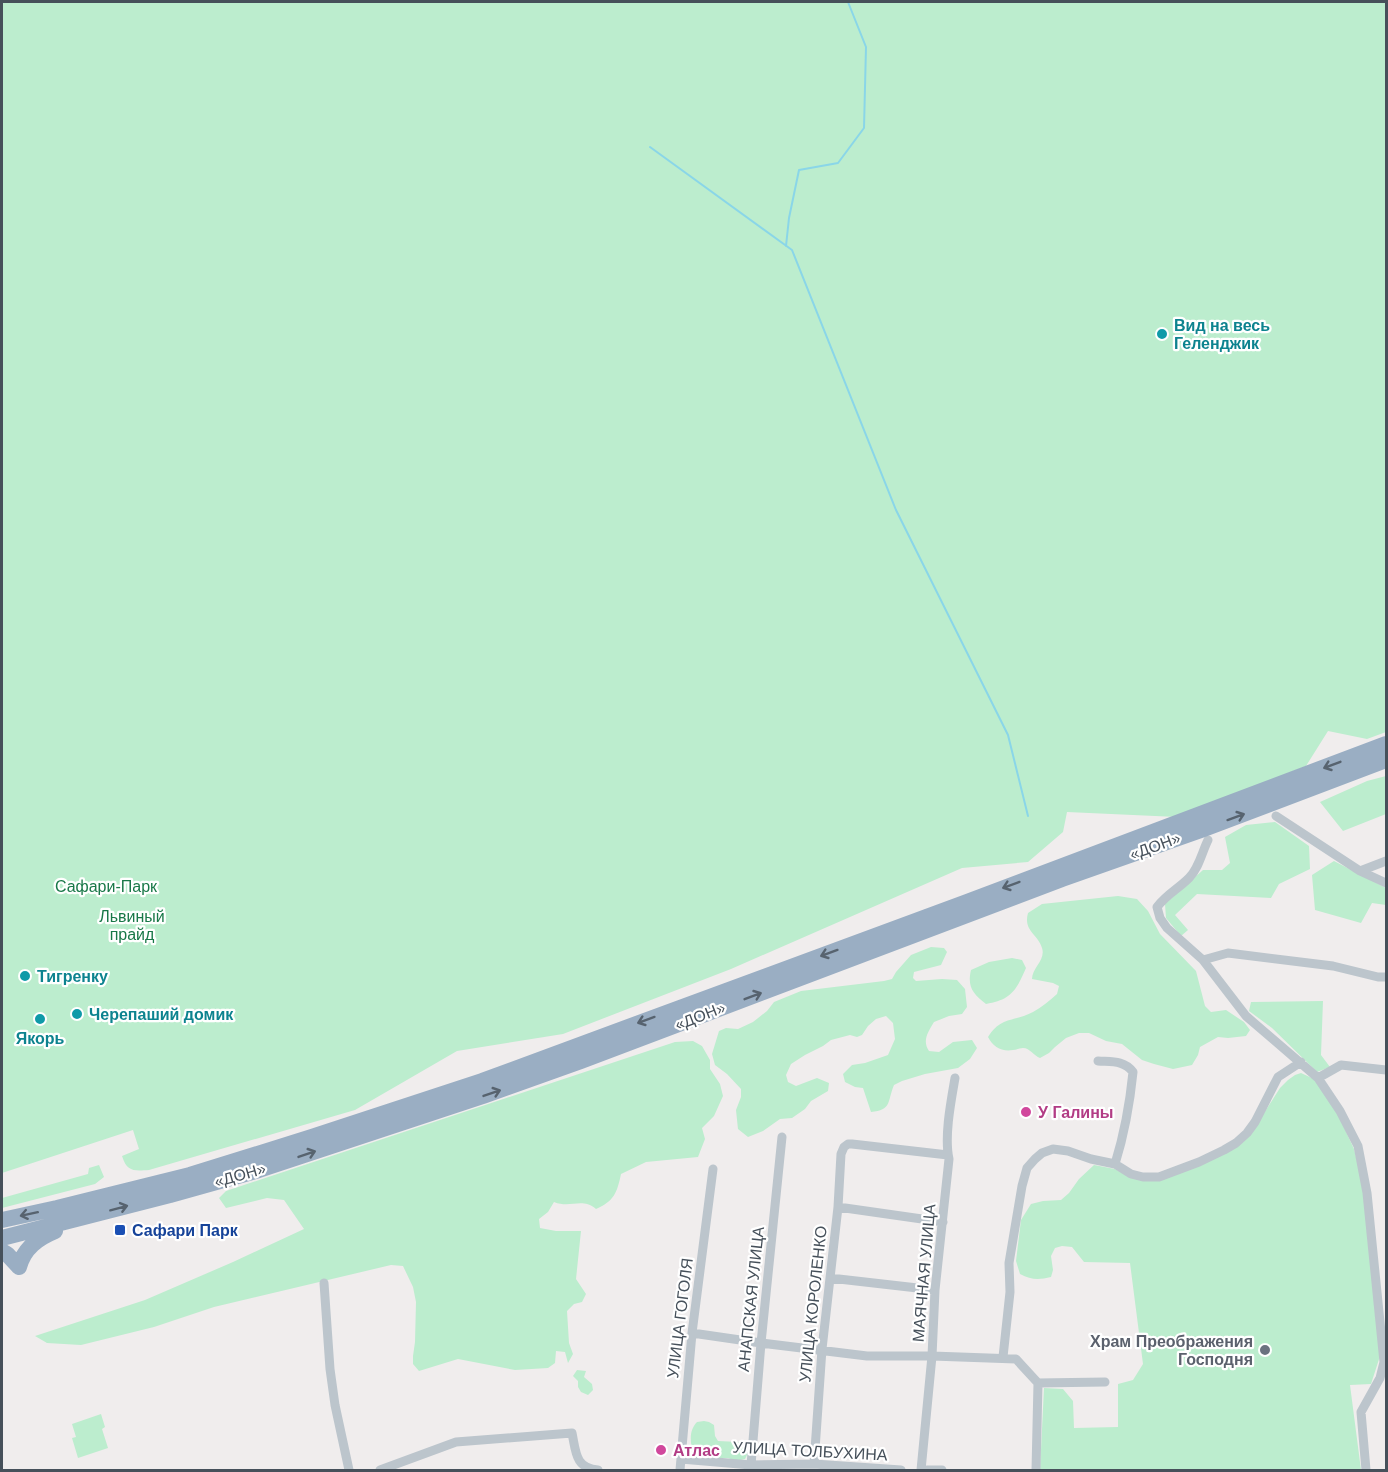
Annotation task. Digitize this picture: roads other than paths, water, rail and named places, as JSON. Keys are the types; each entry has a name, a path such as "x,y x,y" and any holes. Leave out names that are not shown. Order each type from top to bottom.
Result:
{"highway":[{"name":"«ДОН»","path":"2,1220 190,1174 482,1081 1386,744"},
{"name":"«ДОН»","path":"2,1238 259,1170 570,1065 1062,879 1212,826 1386,760"},
{"path":"2,1251 19,1267 22,1258 36,1241 77,1220"}],"street":[{"path":"1276,816 1360,871 1386,883"},
{"path":"1208,840 1200,861 1190,877 1164,897 1157,907 1160,918 1167,928 1203,960 1246,1016 1318,1078 1340,1111 1358,1146 1367,1193 1384,1362 1380,1378 1361,1412 1366,1470"},
{"path":"1360,871 1386,861"},
{"path":"1203,960 1228,953 1333,966 1386,977"},
{"path":"1098,1061 1123,1063 1133,1072 1124,1129 1115,1164"},
{"path":"1003,1357 1010,1292 1009,1263 1022,1186 1027,1168 1042,1152 1053,1149 1068,1151 1115,1164 1131,1174 1159,1177 1199,1162 1236,1143 1255,1122 1278,1077 1301,1062"},
{"path":"1318,1078 1341,1065 1386,1070"},
{"name":"МАЯЧНАЯ УЛИЦА","path":"921,1470 932,1356 935,1290 949,1159 947,1139 955,1078"},
{"name":"АНАПСКАЯ УЛИЦА","path":"751,1465 782,1137"},
{"name":"УЛИЦА КОРОЛЕНКО","path":"814,1464 822,1350 838,1207 841,1154 844,1147 852,1144 948,1155"},
{"name":"УЛИЦА ГОГОЛЯ","path":"680,1470 692,1333 713,1170"},
{"path":"838,1207 943,1222"},
{"path":"830,1278 935,1290"},
{"path":"324,1283 330,1369 349,1470"},
{"path":"692,1333 761,1344 867,1356 1016,1359 1038,1383 1036,1470"},
{"path":"1038,1383 1105,1382"},
{"path":"380,1470 456,1442 572,1433 577,1458 590,1470 598,1470"},
{"name":"УЛИЦА ТОЛБУХИНА","path":"681,1459 751,1465 814,1464 901,1470"},
{"path":"927,1470 942,1470"}],"waterway":[{"path":"786,246 799,170 838,163 864,128 866,47 848,2"},
{"path":"650,147 792,250 896,510 1008,735 1028,816"}],"place":[{"name":"Вид на весь Геленджик","path":"1162,334"},
{"name":"Тигренку","path":"25,976"},
{"name":"Черепаший домик","path":"77,1014"},
{"name":"Якорь","path":"40,1019"},
{"name":"У Галины","path":"1026,1112"},
{"name":"Сафари Парк","path":"120,1230"},
{"name":"Храм Преображения Господня","path":"1265,1350"},
{"name":"Атлас","path":"661,1450"}],"park label":[{"name":"Сафари-Парк","path":"106,886"},
{"name":"Львиный прайд","path":"132,925"}]}
